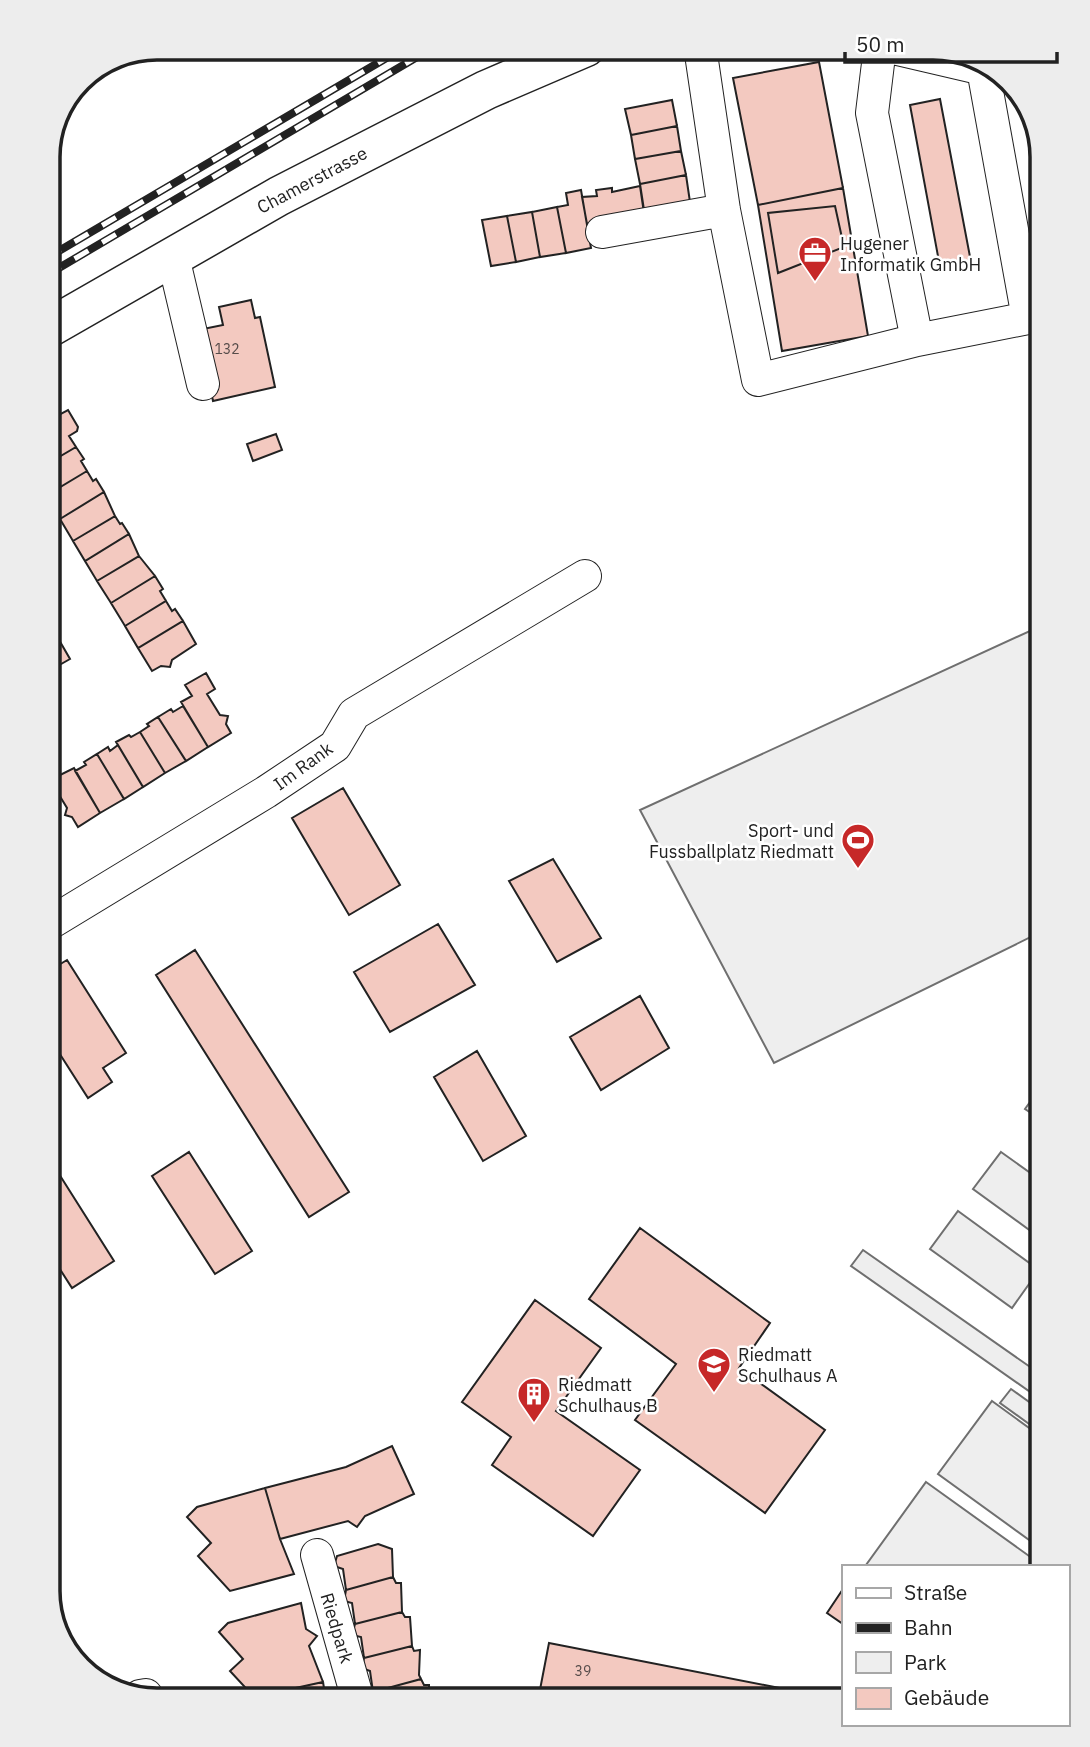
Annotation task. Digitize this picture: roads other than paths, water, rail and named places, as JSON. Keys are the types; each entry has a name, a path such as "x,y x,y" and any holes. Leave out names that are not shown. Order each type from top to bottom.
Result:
{"main road":[{"name":"Chamerstrasse","path":"60,322 279,196 486,90 556,60"}],"street":[{"path":"703,60 724,210 758,380 916,340 1030,317"},
{"path":"878,60 872,113 916,340"},
{"path":"983,74 1030,293"},
{"path":"602,232 724,210"},
{"path":"173,257 203,384"},
{"name":"Im Rank","path":"60,917 266,792 335,746 354,714 585,576"},
{"name":"Riedpark","path":"317,1555 354,1687"}],"railway":[{"path":"60,250 383,60"},
{"path":"60,267 412,60"}],"place":[{"name":"Hugener Informatik GmbH","path":"815,283"},
{"name":"Sport- und Fussballplatz Riedmatt","path":"858,870"},
{"name":"Riedmatt Schulhaus A","path":"714,1394"},
{"name":"Riedmatt Schulhaus B","path":"534,1424"}]}
